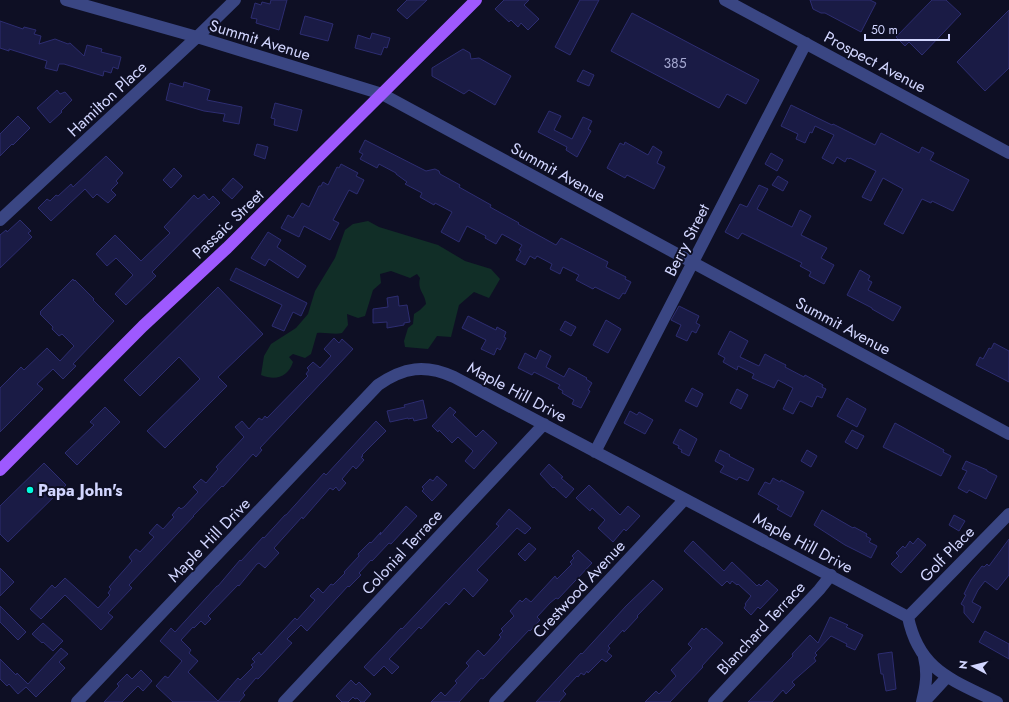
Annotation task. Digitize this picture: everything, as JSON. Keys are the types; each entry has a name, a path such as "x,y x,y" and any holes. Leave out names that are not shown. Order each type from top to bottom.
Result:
{"main road":[{"name":"Passaic Street","path":"0,470 142,326 227,248 476,0"}],"street":[{"name":"Summit Avenue","path":"66,0 382,94 1009,434"},
{"name":"Hamilton Place","path":"0,220 197,38 235,0"},
{"name":"Prospect Avenue","path":"725,0 1009,153"},
{"name":"Berry Street","path":"595,452 806,43"},
{"name":"Maple Hill Drive","path":"77,702 373,391 390,377 401,372 415,369 442,371 454,377 908,617"},
{"name":"Colonial Terrace","path":"284,702 544,424"},
{"name":"Crestwood Avenue","path":"496,702 685,499"},
{"name":"Golf Place","path":"908,617 1009,514"},
{"name":"Blanchard Terrace","path":"714,702 819,590 831,575"},
{"path":"908,617 915,641 924,656 934,667 946,677 997,702"},
{"path":"923,702 927,670 924,656"},
{"path":"923,702 946,677"}],"green space":[{"path":"368,221 379,227 438,245 465,261 491,269 500,279 489,298 474,292 459,305 451,337 437,336 428,349 405,347 404,341 408,328 413,324 414,314 426,304 420,289 420,278 417,274 410,278 391,271 380,274 381,283 373,290 365,316 358,318 347,314 348,325 342,333 317,333 311,354 305,358 293,354 289,357 293,362 285,374 272,378 261,375 264,356 271,344 296,328 308,314 315,291 335,258 345,230 353,224"}],"building":[{"path":"271,0 287,0 279,30 256,23 257,19 251,18 255,3 261,5 262,2 270,4"},
{"path":"407,0 427,0 407,19 397,10"},
{"path":"504,0 529,0 524,5 539,19 528,30 521,23 518,27 511,20 509,22 495,9"},
{"path":"580,0 599,0 570,55 555,47"},
{"path":"810,0 870,0 876,3 861,32 825,13 821,13 813,9"},
{"path":"932,0 946,0 961,14 922,55 909,42 905,46 896,37"},
{"path":"1009,10 1009,68 985,91 957,62"},
{"path":"632,13 759,80 746,104 727,94 719,108 611,51"},
{"path":"305,16 333,24 328,41 300,34"},
{"path":"0,21 23,29 24,27 36,30 34,34 41,36 39,44 55,39 68,44 70,43 84,56 87,45 102,49 101,52 121,57 118,69 113,67 111,73 104,71 103,76 64,64 59,64 57,71 45,68 47,61 9,49 9,51 0,48"},
{"path":"372,33 390,38 387,48 384,47 381,55 355,48 358,35 370,39"},
{"path":"463,49 470,53 471,59 479,58 511,76 495,105 469,90 464,94 432,76 432,68"},
{"path":"583,70 594,75 589,86 577,81"},
{"path":"184,82 210,90 207,100 242,107 239,124 223,121 225,114 204,111 166,100 170,83 183,87"},
{"path":"57,90 60,94 65,92 72,100 50,123 37,108"},
{"path":"275,103 302,110 297,131 274,125 275,119 271,118"},
{"path":"791,105 875,145 881,133 919,153 922,147 934,153 930,160 969,180 953,211 932,201 931,203 922,199 903,234 884,224 903,189 883,178 871,201 862,197 876,171 850,158 847,158 845,162 837,157 833,164 822,158 834,135 815,126 812,133 810,132 805,143 796,139 798,134 781,126"},
{"path":"549,111 561,116 554,130 572,139 583,117 592,121 588,129 591,131 577,157 566,150 567,147 538,132"},
{"path":"18,116 30,128 0,156 0,134"},
{"path":"365,140 426,171 435,169 439,171 440,174 460,185 459,187 491,205 490,207 556,245 561,238 608,262 606,267 626,277 625,279 631,282 625,294 623,293 619,299 595,287 593,289 576,280 579,275 563,267 560,274 550,269 552,264 537,256 535,259 530,256 525,265 516,260 521,251 519,250 522,245 502,234 496,244 485,238 486,236 467,226 459,242 441,232 452,212 435,203 434,205 420,197 422,193 405,184 407,182 396,173 379,164 377,168 360,159 363,154 359,152"},
{"path":"625,142 648,155 653,146 662,152 657,163 665,167 654,189 627,175 625,178 607,168 620,143 624,145"},
{"path":"257,144 268,147 265,159 254,155"},
{"path":"771,153 783,160 777,171 765,164"},
{"path":"106,156 123,173 116,181 118,183 111,190 116,195 108,203 97,194 93,198 85,189 51,221 38,208 47,199 50,201 56,195 58,196 71,184 73,187"},
{"path":"341,164 358,173 356,176 364,180 357,194 349,190 333,220 339,223 330,240 304,226 299,237 281,228 288,215 293,218 302,203 309,207 319,186 321,186 323,182 328,185 337,167 339,168"},
{"path":"174,168 182,176 171,188 163,180"},
{"path":"778,176 788,182 783,191 772,185"},
{"path":"233,178 243,187 232,199 222,190"},
{"path":"759,185 768,189 757,209 792,227 800,210 811,216 801,235 827,248 821,258 834,265 824,284 809,276 811,272 800,266 802,263 742,233 738,239 725,232 740,204 747,207"},
{"path":"204,194 209,200 213,196 220,203 152,272 156,276 126,305 115,294 133,275 116,258 107,266 96,254 115,235 141,261 170,233 164,227 194,195 198,199"},
{"path":"20,220 31,231 28,233 32,237 0,268 0,235 6,230 7,232"},
{"path":"268,232 281,240 277,247 306,266 298,278 269,259 265,266 251,258"},
{"path":"236,268 307,303 301,316 293,312 284,331 272,326 282,305 230,280"},
{"path":"860,270 870,276 868,280 872,282 868,290 901,307 893,321 847,295"},
{"path":"73,279 114,321 73,364 76,366 63,379 53,369 37,384 43,389 0,432 0,388 21,367 24,370 47,348 60,361 74,346 62,334 59,336 52,329 53,327 40,314 40,312"},
{"path":"218,287 263,334 218,377 227,386 165,448 147,431 200,379 179,357 140,396 124,380"},
{"path":"398,296 399,306 407,305 410,322 404,323 404,325 387,328 387,322 373,323 373,309 388,307 387,298"},
{"path":"679,306 699,316 696,323 700,325 696,333 692,331 687,341 676,336 681,325 671,320"},
{"path":"468,316 496,330 497,327 506,332 504,337 506,338 500,350 497,348 494,355 481,349 486,340 462,328"},
{"path":"606,320 621,329 608,353 593,345"},
{"path":"565,321 576,327 571,336 560,330"},
{"path":"730,331 748,341 740,357 759,366 765,354 786,365 785,367 804,377 805,375 823,385 822,387 826,389 822,398 817,396 812,407 800,401 793,414 783,409 793,388 778,380 774,388 752,378 754,374 738,366 737,370 723,362 725,358 718,354"},
{"path":"334,338 339,343 342,339 353,349 260,448 262,450 256,457 253,454 129,585 132,588 108,613 113,617 101,630 65,595 41,619 30,609 52,585 55,588 65,578 98,608 110,595 108,593 111,589 109,587 132,561 129,557 136,549 140,552 154,537 149,533 157,524 163,529 174,517 172,515 179,507 181,509 184,507 198,492 193,487 201,479 206,483 218,469 216,467 244,437 235,427 242,421 249,429 259,418 262,420 265,416 267,418 308,376 306,374 309,370 307,368 313,362 320,368 331,356 324,349"},
{"path":"994,343 1009,351 1009,382 976,365 980,357 983,359 989,348 991,349"},
{"path":"540,350 551,356 546,367 564,377 569,368 587,378 586,379 592,383 588,390 590,391 581,408 572,404 574,400 562,393 563,391 558,388 560,385 534,372 532,375 518,368 525,353 536,359"},
{"path":"692,388 703,394 697,407 685,401"},
{"path":"737,389 748,395 741,409 730,403"},
{"path":"847,398 866,409 857,427 837,416"},
{"path":"423,400 427,418 414,421 413,418 408,418 390,422 387,411 405,407 404,405"},
{"path":"105,407 120,422 77,465 65,453 94,425 90,422"},
{"path":"450,407 456,412 453,415 476,437 483,430 497,443 474,469 465,461 473,451 458,437 452,443 439,430 438,432 432,426"},
{"path":"630,411 637,415 639,412 653,420 645,434 624,423"},
{"path":"376,421 386,431 362,455 363,456 361,457 364,460 356,469 353,466 342,479 346,483 339,491 336,487 333,490 330,488 303,519 302,517 274,548 279,553 265,568 259,563 257,564 239,586 238,585 208,616 211,619 205,625 201,621 181,640 191,650 189,653 198,661 188,672 218,701 238,678 240,680 253,667 251,665 255,662 252,659 259,652 261,655 295,618 297,620 315,600 310,596 318,588 323,593 331,584 333,585 359,556 358,554 381,532 380,535 406,506 417,516 391,544 389,543 372,561 371,560 359,573 361,575 349,587 348,586 307,631 301,625 287,639 292,643 258,679 256,678 243,693 245,695 239,702 173,702 156,686 165,676 168,678 182,661 160,641 171,628 175,632 240,560 241,561 263,537 264,538 324,473 326,475"},
{"path":"895,423 944,450 943,452 951,456 941,476 883,447"},
{"path":"680,429 697,439 689,456 681,452 682,450 678,448 679,446 673,443"},
{"path":"852,430 864,436 857,449 845,442"},
{"path":"720,450 754,469 748,481 739,477 737,480 720,472 724,466 715,461"},
{"path":"807,450 817,456 811,467 801,461"},
{"path":"966,461 997,476 986,499 969,490 967,493 958,488 967,471 962,469"},
{"path":"44,463 66,485 8,542 0,534 0,506"},
{"path":"549,464 563,477 561,478 574,489 566,498 554,487 553,488 540,474"},
{"path":"437,476 447,485 432,501 422,491 424,489 422,487 430,479 433,481"},
{"path":"773,478 780,482 781,480 804,492 791,517 777,509 779,506 758,494 765,482 770,484"},
{"path":"589,485 620,515 628,506 640,516 626,531 624,529 613,542 598,528 605,520 592,508 590,511 576,498"},
{"path":"509,509 531,528 525,534 517,528 477,570 488,580 473,597 464,588 449,605 446,602 421,629 419,627 389,659 399,667 392,674 384,666 374,676 364,667 499,526 496,524"},
{"path":"822,510 853,528 854,527 867,534 866,536 871,539 869,542 877,546 871,558 845,545 814,525"},
{"path":"954,515 965,521 959,531 949,525"},
{"path":"918,538 926,545 901,573 891,564 899,556 896,553 903,546 905,548 910,541 913,544"},
{"path":"1009,539 1009,575 997,590 985,581 978,590 972,602 981,607 973,623 964,613 964,606 961,604 966,595 964,594 971,580 982,566 984,567 987,564 989,566"},
{"path":"693,541 724,571 732,562 757,586 759,584 761,586 767,580 778,590 760,609 758,607 751,615 744,608 751,596 738,584 737,585 732,581 730,584 727,581 722,586 684,551"},
{"path":"529,543 536,549 525,561 518,554"},
{"path":"578,550 592,563 558,599 556,598 550,603 537,617 540,620 530,631 529,630 483,679 481,678 459,702 431,702 441,692 445,696 457,683 455,681 469,666 466,663 478,650 484,656 498,641 501,637 499,635 503,631 501,629 514,616 510,611 520,600 522,602 526,598 531,602 555,576 557,579 572,564 570,562 574,558 572,556"},
{"path":"0,568 14,582 0,596"},
{"path":"653,580 663,589 624,632 623,630 608,646 610,648 607,652 612,656 606,662 602,659 588,673 587,671 584,675 581,673 578,677 577,676 563,691 566,694 559,702 536,702 626,606"},
{"path":"0,606 26,632 18,640 0,622"},
{"path":"830,617 848,625 846,627 863,635 855,650 831,636 815,653 817,655 814,658 816,661 792,682 795,685 786,694 783,690 772,702 748,702 793,656 792,654 810,635 818,643"},
{"path":"43,623 63,641 53,651 32,634"},
{"path":"702,628 704,630 706,628 723,643 670,702 645,702 656,691 659,694 676,676 671,670 692,648 688,644"},
{"path":"985,631 1009,644 1009,659 979,642"},
{"path":"61,648 68,654 59,662 65,668 36,697 26,687 18,694 9,684 7,686 0,679 0,659 16,675 17,673 28,684"},
{"path":"892,652 896,689 886,691 883,674 881,674 878,654"},
{"path":"141,670 152,681 143,691 138,686 122,702 104,702 119,686 117,684 127,674 132,679"},
{"path":"351,680 356,685 359,682 371,694 364,702 361,702 357,698 355,699 353,697 348,702 342,702 336,696"}],"place":[{"name":"Papa John's","path":"30,490"}]}
